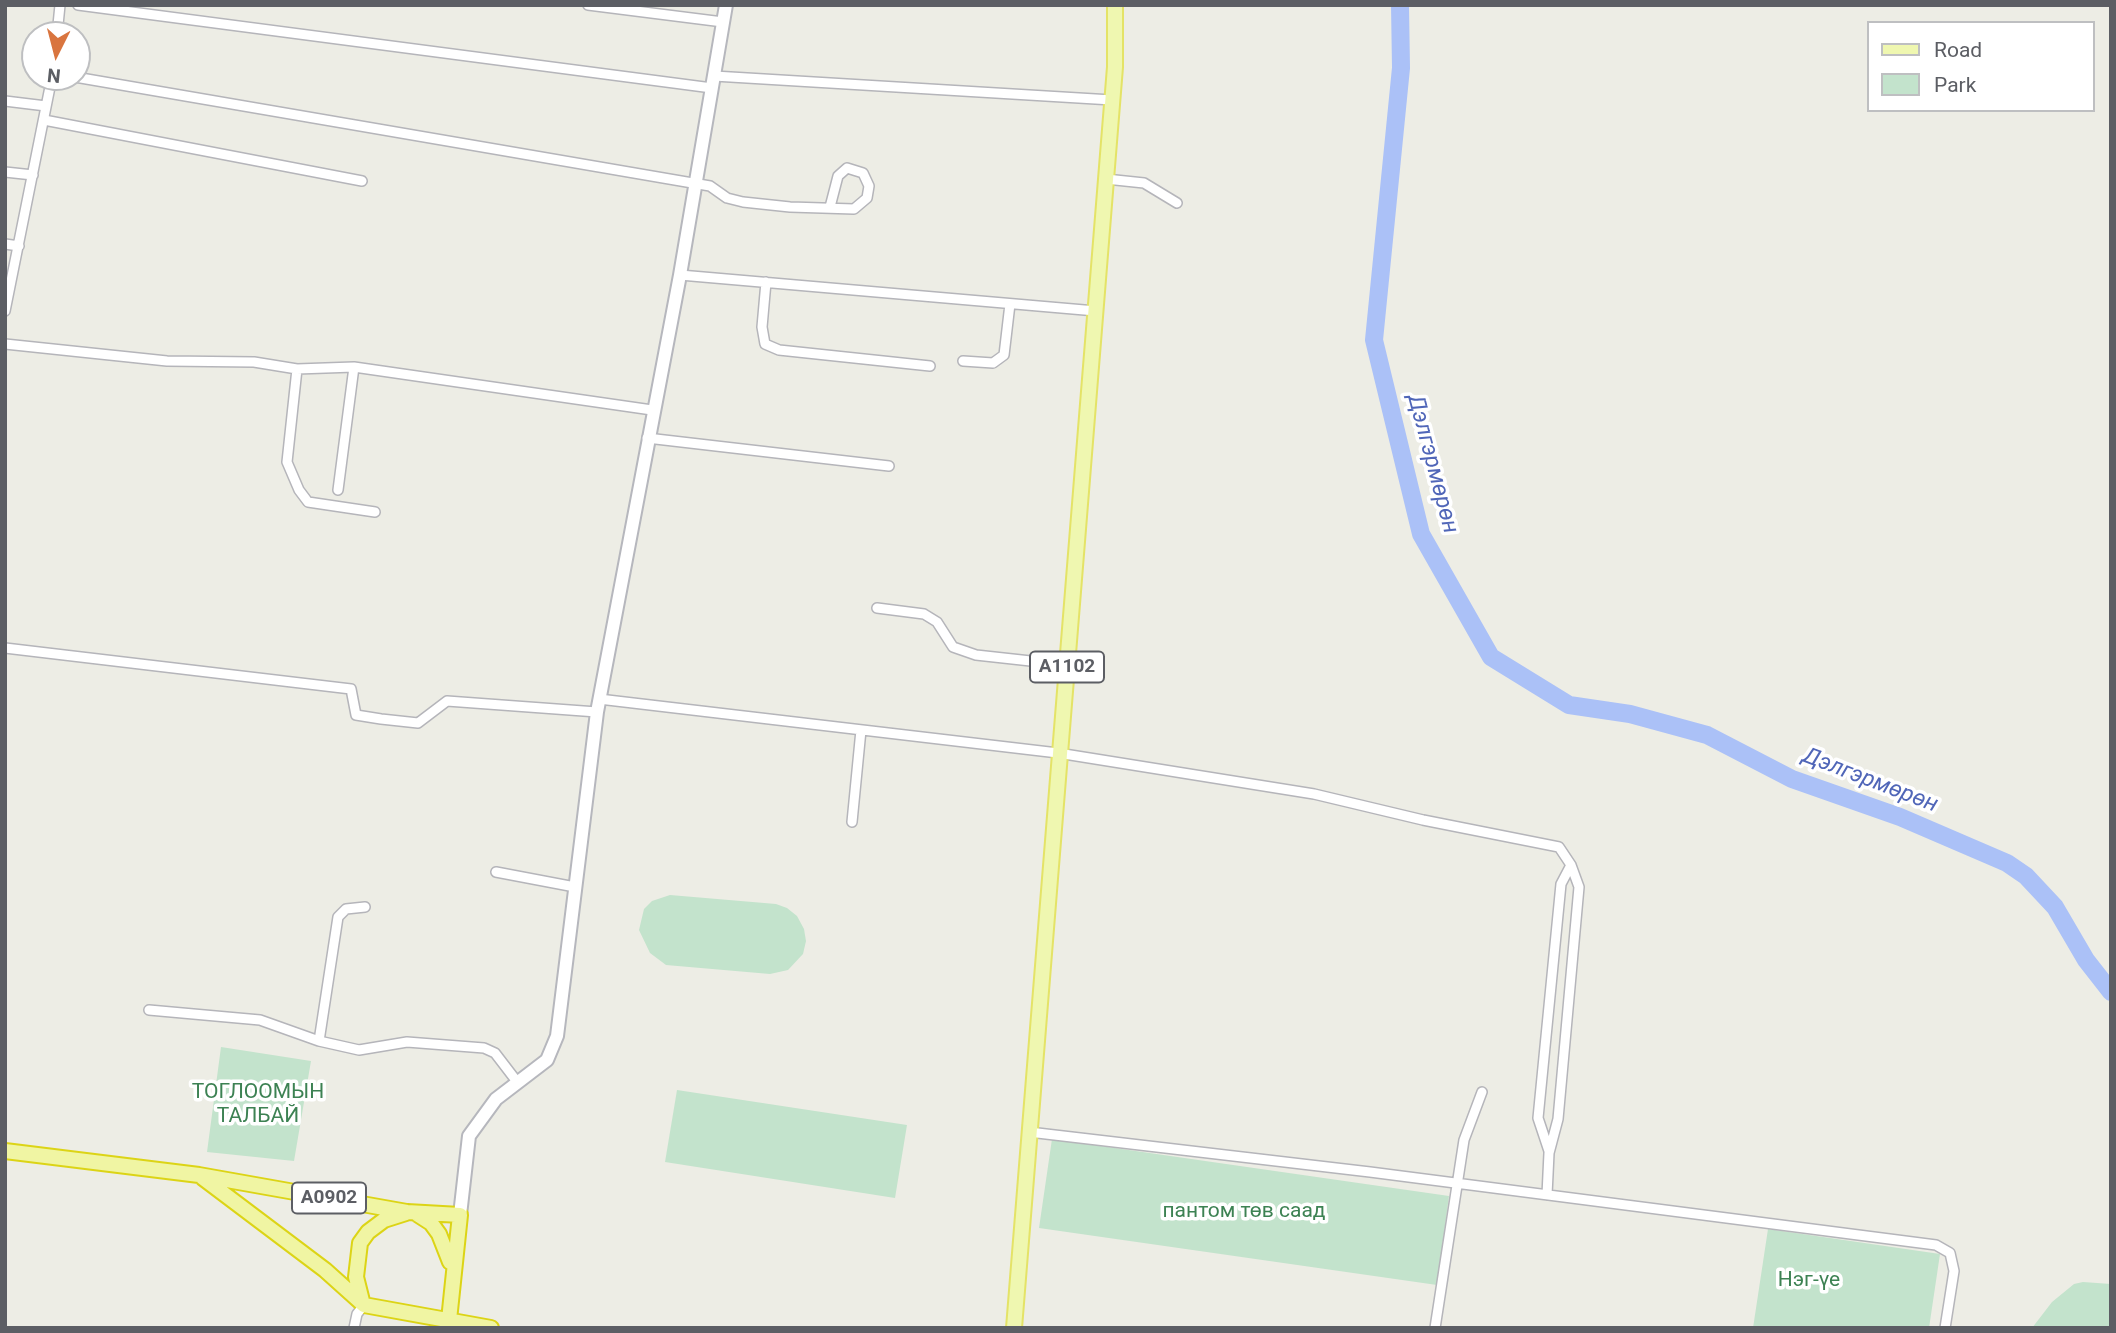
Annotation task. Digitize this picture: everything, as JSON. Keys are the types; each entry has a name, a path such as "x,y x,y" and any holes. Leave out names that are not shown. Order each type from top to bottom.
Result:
{"highway":[{"name":"A0902","path":"5,1151 199,1175 411,1213 460,1215"},
{"name":"A0902","path":"199,1175 325,1270 364,1305"},
{"path":"452,1270 439,1234 431,1223 411,1213 384,1220 368,1232 360,1243 356,1276 364,1305 448,1324 491,1328"},
{"path":"448,1324 460,1215"}],"main road":[{"path":"460,1215 470,1136 488,1106 547,1060 554,1050 598,706 652,410 680,275 726,5"},
{"name":"A1102","path":"1014,1328 1058,753 1096,311 1112,100 1115,5"}],"street":[{"path":"78,5 713,82 1112,100"},
{"path":"588,5 723,22"},
{"path":"91,80 710,186 727,198 743,202 854,209 867,198 869,186 863,173 847,168 838,176 830,207"},
{"path":"5,311 49,91"},
{"path":"5,101 46,106"},
{"path":"44,121 362,181"},
{"path":"5,172 33,175"},
{"path":"1106,179 1144,183 1177,203"},
{"path":"5,244 19,246"},
{"path":"680,275 1096,311"},
{"path":"766,282 762,327 765,344 779,350 930,366"},
{"path":"963,361 993,363 1004,355 1010,304"},
{"path":"5,344 88,355 167,361 254,362 297,369 354,367 652,410"},
{"path":"338,490 354,367"},
{"path":"297,369 287,462 299,490 308,502 375,512"},
{"path":"647,438 889,466"},
{"path":"877,608 924,614 937,622 953,647 976,655 1067,665"},
{"path":"5,648 351,689 356,715 418,723 447,701 598,706 861,730 1058,753 1314,794 1423,820 1559,847 1571,865 1579,887 1558,1119 1549,1153 1547,1195"},
{"path":"852,822 861,730"},
{"path":"1549,1153 1538,1118 1562,884 1571,865"},
{"path":"496,872 575,887"},
{"path":"319,1041 338,917 346,909 365,907"},
{"path":"149,1010 260,1020 319,1041 359,1050 407,1042 484,1048 495,1053 518,1083"},
{"path":"1435,1328 1464,1140 1482,1092"},
{"path":"1029,1132 1457,1183 1936,1245 1950,1253 1954,1271 1945,1328"},
{"path":"354,1328 357,1314 364,1305"}],"green space":[{"path":"670,895 776,904 787,908 797,916 804,929 806,941 803,954 788,970 770,974 666,965 650,953 639,930 644,909 652,901"},
{"name":"ТОГЛООМЫН ТАЛБАЙ","path":"221,1047 311,1061 294,1161 207,1152"},
{"path":"677,1090 907,1125 895,1198 665,1162"},
{"name":"пантом төв саад","path":"1052,1139 1449,1196 1437,1285 1039,1228"},
{"name":"Нэг-үе","path":"1768,1229 1940,1254 1929,1328 1753,1328"},
{"path":"2074,1284 2111,1284 2111,1328 2032,1328 2052,1302"}],"waterway":[{"name":"Дэлгэрмөрөн","path":"1400,5 1401,68 1374,340 1421,534 1491,657 1569,705 1630,714 1707,735 1792,779 1900,817 2007,863 2026,876 2055,907 2086,960 2111,992"}]}
